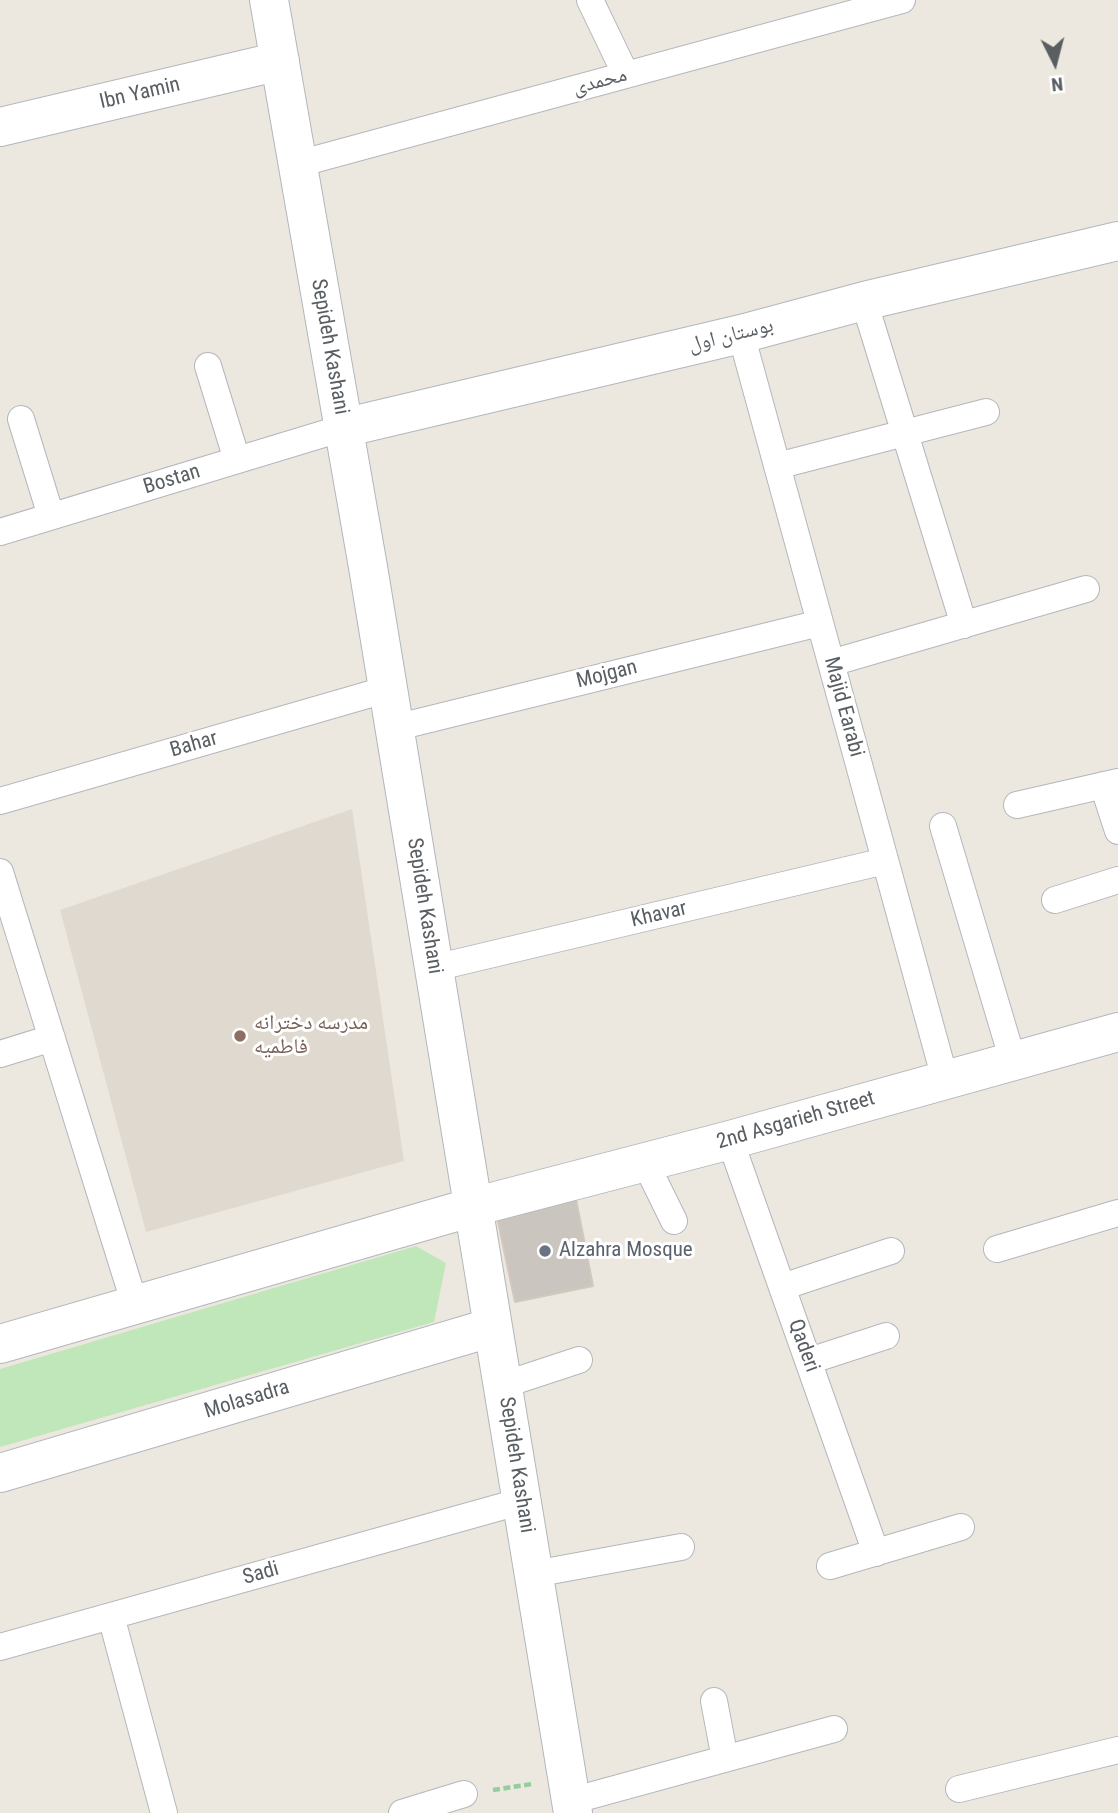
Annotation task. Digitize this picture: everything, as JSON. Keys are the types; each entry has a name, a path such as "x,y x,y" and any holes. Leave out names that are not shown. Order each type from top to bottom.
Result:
{"street":[{"name":"Sepideh Kashani","path":"269,0 388,689 571,1798"},
{"path":"590,0 626,75"},
{"name":"محمدی","path":"298,164 902,0"},
{"name":"Ibn Yamin","path":"0,127 280,61"},
{"name":"بوستان اول","path":"343,428 1118,241"},
{"path":"864,302 964,625"},
{"name":"Majid Earabi","path":"741,334 945,1079"},
{"path":"208,366 237,460"},
{"path":"777,466 986,412"},
{"path":"21,419 51,516"},
{"name":"Bostan","path":"0,532 343,428"},
{"path":"831,663 1086,589"},
{"name":"Mojgan","path":"394,727 820,623"},
{"name":"Bahar","path":"0,801 388,689"},
{"path":"1017,805 1111,784 1118,831"},
{"path":"943,826 1013,1061"},
{"name":"Khavar","path":"434,968 885,861"},
{"path":"0,872 135,1305"},
{"path":"1055,900 1118,880"},
{"name":"2nd Asgarieh Street","path":"473,1207 730,1140 1118,1032"},
{"path":"0,1054 52,1038"},
{"name":"Qaderi","path":"730,1140 876,1553"},
{"path":"645,1162 674,1222"},
{"path":"0,1344 473,1207"},
{"path":"997,1249 1118,1213"},
{"path":"782,1287 891,1251"},
{"name":"Molasadra","path":"0,1473 493,1326"},
{"path":"808,1361 886,1336"},
{"path":"503,1385 579,1360"},
{"name":"Sadi","path":"0,1647 522,1501"},
{"path":"830,1566 961,1527"},
{"path":"534,1574 681,1547"},
{"path":"111,1616 164,1813"},
{"path":"714,1701 725,1759"},
{"path":"571,1798 834,1729"},
{"path":"959,1788 1118,1750"},
{"path":"402,1813 464,1794"}],"path":[{"path":"464,1794 571,1798"}],"shaded area":[{"name":"مدرسه دخترانه فاطمیه","path":"352,809 404,1161 146,1232 60,910"}],"green space":[{"path":"416,1246 446,1263 434,1322 0,1447 0,1369"}],"building":[{"name":"Alzahra Mosque","path":"576,1199 593,1286 515,1302 497,1217"}],"place":[{"name":"مدرسه دخترانه فاطمیه","path":"240,1036"},
{"name":"Alzahra Mosque","path":"545,1251"}]}
